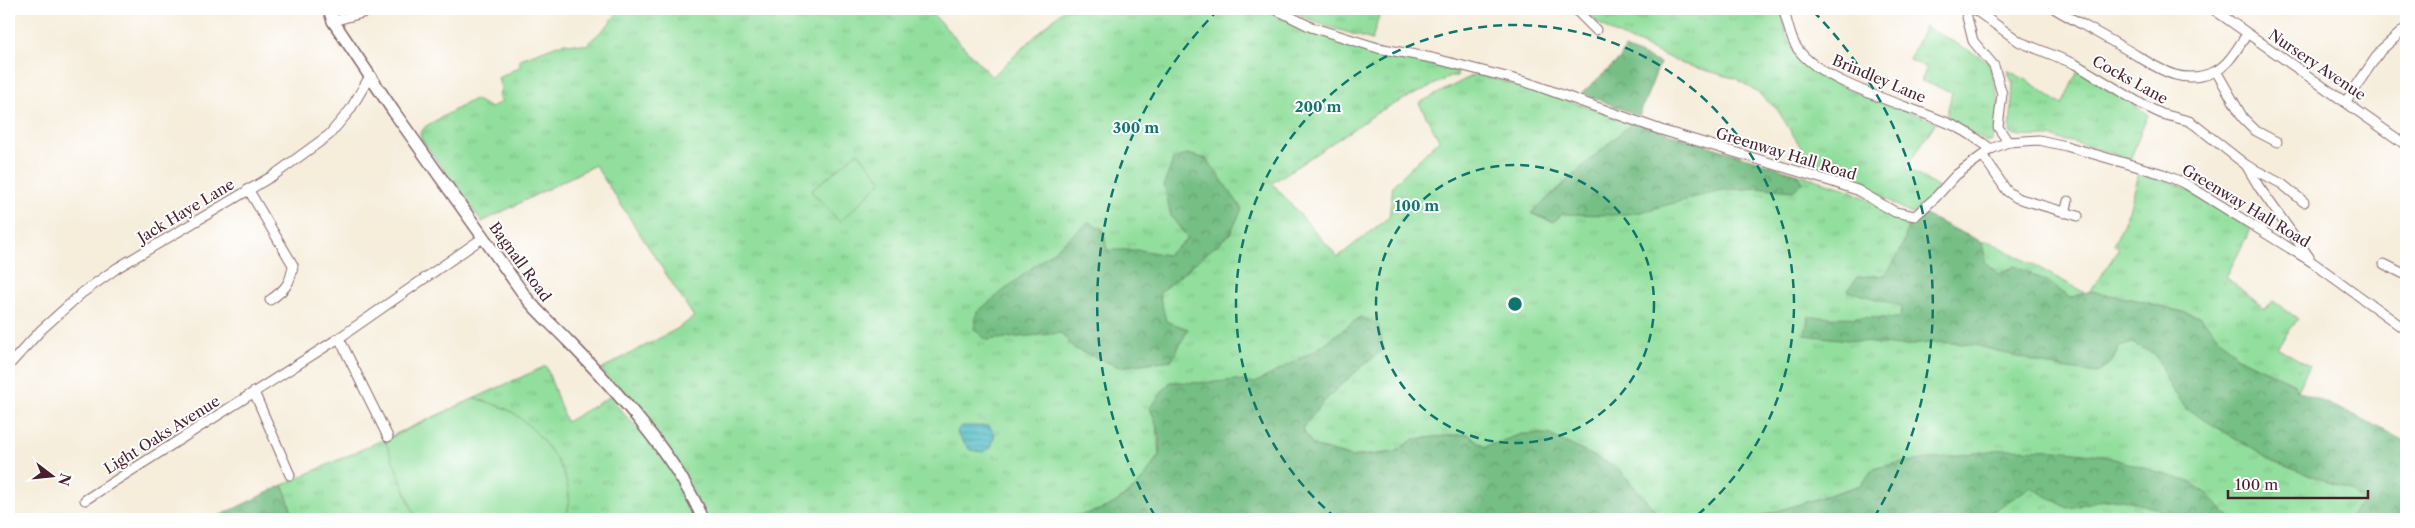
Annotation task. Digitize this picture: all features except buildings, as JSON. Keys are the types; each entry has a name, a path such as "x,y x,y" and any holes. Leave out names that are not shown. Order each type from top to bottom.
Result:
{"street":[{"name":"Bagnall Road","path":"329,9 333,21 370,76 538,314 567,339 636,416 674,466 703,519"},
{"path":"333,21 377,9"},
{"name":"Greenway Hall Road","path":"1275,9 1312,27 1378,48 1432,58 1526,82 1661,130 1833,182 1857,190 1895,212 1910,216 1919,214 1956,175 1991,149 2008,142 2039,140 2163,174 2186,184 2312,262 2406,330"},
{"path":"1575,9 1596,30"},
{"name":"Brindley Lane","path":"1783,9 1791,38 1797,49 1816,67 1842,81 1961,129 1991,149"},
{"path":"1965,9 1973,41 1994,66 2002,94 1998,127 2008,142"},
{"name":"Cocks Lane","path":"1974,9 2020,42 2075,64 2149,108 2188,121 2246,165 2259,187 2312,262"},
{"path":"2055,9 2125,48 2152,66 2174,75 2195,77 2216,71 2230,58 2247,34"},
{"name":"Nursery Avenue","path":"2213,9 2406,145"},
{"path":"2346,101 2381,50 2406,28"},
{"path":"2216,71 2243,118 2256,131 2276,142"},
{"name":"Jack Haye Lane","path":"9,365 41,330 82,293 117,268 302,156 329,135 350,110 370,76"},
{"path":"1983,156 2007,191 2017,198 2078,216"},
{"path":"2246,165 2282,184 2304,202"},
{"path":"248,189 293,265 291,279 286,289 270,300"},
{"path":"2065,213 2068,201"},
{"name":"Light Oaks Avenue","path":"85,500 339,338 484,237"},
{"path":"2384,264 2406,275"},
{"path":"339,338 388,437"},
{"path":"254,392 290,475"}],"green space":[{"path":"620,9 928,9 992,77 1064,9 1226,9 1252,15 1255,9 1263,9 1327,37 1458,72 1457,76 1452,76 1380,111 1272,183 1338,257 1389,217 1393,185 1439,140 1419,103 1476,74 1545,93 1633,122 1532,214 1553,222 1562,214 1792,172 1849,190 1908,221 1917,222 1924,215 1981,242 1991,242 2209,360 2406,519 1979,519 1893,464 1873,469 1861,485 1752,519 1662,519 1618,468 1522,434 1485,447 1468,434 1414,439 1396,452 1352,457 1313,446 1302,429 1306,423 1150,408 1156,423 1160,453 1141,483 1110,507 1086,514 1084,519 707,519 601,369 677,329 694,317 595,165 482,222 421,139 420,133 426,126 474,99 491,108 502,101 498,97 501,89 498,78 521,66 518,60 563,43 586,45 608,25"},
{"path":"1287,9 1381,9 1372,40 1317,23"},
{"path":"1593,9 1780,9 1789,42 1801,58 1817,71 1835,83 1855,92 1936,122 1906,168 1939,188 1913,214 1885,198 1815,170 1777,109 1758,93 1737,79 1683,64 1610,31 1589,16"},
{"path":"1925,26 1988,61 1999,112 1996,132 1991,142 1987,142 1946,118 1952,92 1921,81 1927,68 1909,60"},
{"path":"1625,48 1660,63 1639,116 1582,93 1620,59"},
{"path":"2007,70 2028,81 2062,105 2078,70 2148,114 2130,160 2069,141 2048,137 2020,136 2010,133 2013,84"},
{"path":"1633,122 1798,174 1803,183 1793,191 1765,188 1722,190 1637,213 1612,215 1562,214 1553,222 1531,213"},
{"path":"858,152 882,181 840,222 811,191"},
{"path":"1187,154 1207,159 1242,209 1230,234 1159,293 1166,321 1188,329 1172,360 1119,367 1075,349 1061,333 986,340 974,329 977,312 1089,222 1103,229 1107,250 1141,250 1167,255 1188,239 1171,216 1164,185 1173,160"},
{"path":"2140,169 2190,190 2251,229 2226,277 2265,309 2273,301 2298,319 2277,347 2309,366 2298,391 2294,384 2236,356 2201,317 2141,301 2090,291 2119,249 2114,244 2129,211"},
{"path":"1924,215 1982,242 1986,263 1999,274 2015,266 2050,283 2070,298 2090,291 2141,301 2201,317 2236,356 2294,384 2298,391 2361,418 2406,442 2406,519 2346,519 2364,502 2353,491 2274,462 2187,409 2171,388 2155,354 2132,343 2119,347 2111,363 2096,373 2055,367 1975,345 1940,342 1899,346 1805,335 1808,317 1900,318 1902,306 1848,291 1857,277 1885,275 1900,251 1908,224 1917,222"},
{"path":"1360,317 1378,324 1384,349 1330,396 1302,429 1313,446 1352,457 1396,452 1414,439 1468,434 1485,447 1522,434 1548,434 1618,468 1662,519 1069,519 1071,516 1096,511 1118,501 1145,477 1160,453 1159,436 1150,408 1170,382 1204,383 1237,380 1255,383 1316,350"},
{"path":"546,366 566,422 611,396 628,419 649,439 663,458 695,519 294,519 283,485"},
{"path":"475,398 511,411 526,423 548,447 564,475 568,490 569,505 565,519 416,519 385,440"},
{"path":"2004,449 2057,450 2101,455 2190,482 2208,494 2231,519 2173,519 2158,509 2122,499 2097,501 2068,508 2030,487 1995,510 1988,519 1752,519 1861,485 1873,469 1893,464"},
{"path":"283,485 294,519 213,519"}],"water":[{"path":"961,426 989,426 995,434 991,448 982,452 970,450 957,434"}]}
